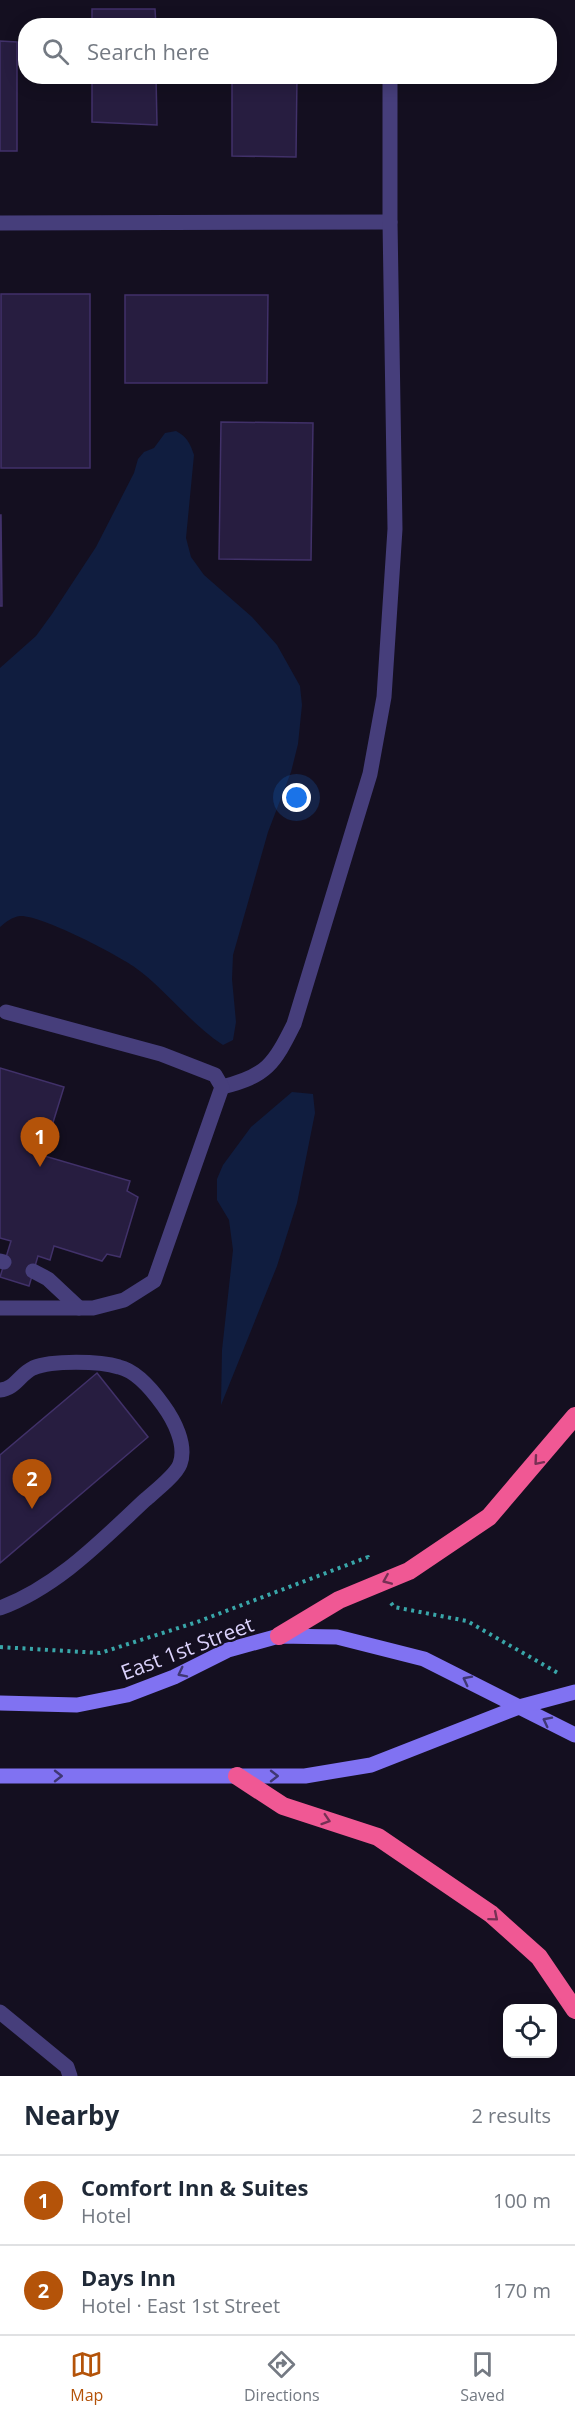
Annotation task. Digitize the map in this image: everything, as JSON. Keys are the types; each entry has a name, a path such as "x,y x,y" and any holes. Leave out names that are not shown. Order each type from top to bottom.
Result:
{"highway":[{"path":"279,1636 339,1600 408,1571 489,1517 575,1416"},
{"path":"237,1776 284,1806 378,1837 482,1907 539,1957 575,2010"}],"main road":[{"name":"East 1st Street","path":"0,1703 77,1705 127,1695 174,1677 228,1650 279,1636 337,1637 424,1659 575,1735"},
{"path":"0,1776 305,1776 371,1765 519,1707 575,1692"}],"lane":[{"path":"222,1087 244,1082 262,1072 279,1054 294,1024 370,774 384,697 395,529 390,84"},
{"path":"0,223 390,222"},
{"path":"0,1308 93,1308 124,1300 154,1281 222,1087 215,1075 161,1054 6,1012"},
{"path":"33,1271 48,1279 79,1308"},
{"path":"0,1390 8,1389 33,1368 59,1363 121,1367 136,1376 156,1395 173,1418 181,1446 180,1465 164,1483 82,1559 25,1599 0,1608"},
{"path":"0,2012 64,2073"}],"water":[{"path":"176,431 188,441 194,455 186,538 191,557 204,575 252,617 277,645 300,686 302,705 298,744 291,772 268,832 233,955 232,979 236,1022 233,1040 223,1045 199,1027 145,975 110,953 60,928 30,917 17,917 0,927 0,668 36,636 52,614 96,547 134,473 138,459 144,452 154,448 165,433"},
{"path":"292,1092 313,1094 315,1113 297,1203 277,1266 221,1405 222,1350 233,1250 229,1220 217,1200 217,1179 223,1165 251,1127"}],"building":[{"path":"92,9 155,9 156,18 92,18"},
{"path":"0,41 17,42 17,151 0,151"},
{"path":"92,84 156,84 157,125 92,122"},
{"path":"232,84 297,84 296,157 232,156"},
{"path":"1,294 90,294 90,468 1,468"},
{"path":"125,295 268,295 267,383 125,383"},
{"path":"221,422 313,423 311,560 219,559"},
{"path":"1,515 2,606 0,606"},
{"path":"0,1068 64,1087 51,1129 39,1125 31,1152 130,1181 127,1191 138,1197 120,1257 107,1254 102,1261 54,1246 50,1260 38,1256 29,1286 0,1277 11,1241 0,1238"},
{"path":"97,1373 148,1437 0,1563 0,1455"}],"place":[{"name":"Comfort Inn & Suites","path":"40,1167"},
{"name":"Days Inn","path":"32,1509"}]}
